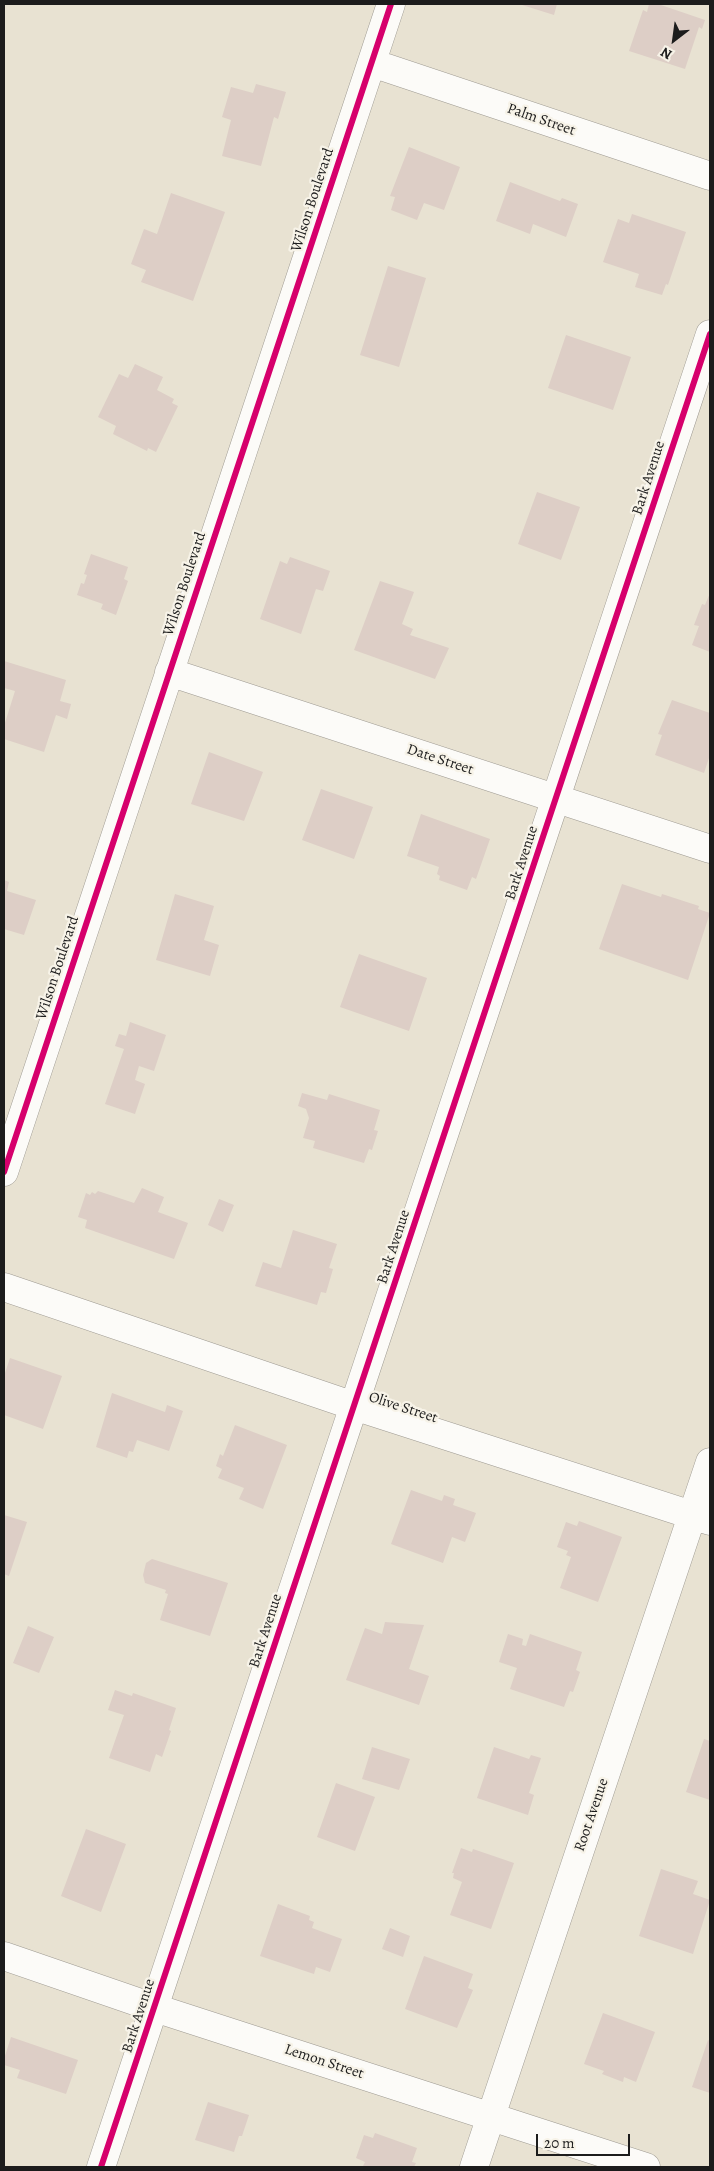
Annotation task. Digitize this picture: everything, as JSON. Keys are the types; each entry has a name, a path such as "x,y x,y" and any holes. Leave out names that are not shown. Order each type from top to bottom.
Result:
{"street":[{"name":"Wilson Boulevard","path":"4,1172 391,4"},
{"name":"Palm Street","path":"372,63 710,176"},
{"name":"Bark Avenue","path":"101,2167 710,334"},
{"name":"Date Street","path":"169,672 710,849"},
{"name":"Olive Street","path":"4,1287 354,1406 702,1518"},
{"name":"Root Avenue","path":"474,2167 702,1518 710,1462"},
{"name":"Lemon Street","path":"4,1956 154,2008 646,2167"}],"building":[{"path":"519,4 557,4 554,15"},
{"path":"649,4 658,4 705,20 702,29 699,27 685,69 629,51 643,10 647,12"},
{"path":"256,84 286,92 278,119 274,117 261,166 222,156 231,120 222,117 231,87 253,93"},
{"path":"409,147 460,167 444,210 424,203 417,220 391,210 395,197 390,196"},
{"path":"510,182 560,201 562,198 578,204 566,237 533,224 530,234 496,221"},
{"path":"171,193 225,212 193,301 141,282 146,270 131,264 144,229 157,234"},
{"path":"632,214 686,232 668,285 666,284 662,295 635,287 639,274 603,262 618,219 629,223"},
{"path":"388,266 426,278 399,367 360,355"},
{"path":"566,335 631,357 613,410 548,388"},
{"path":"135,364 163,377 157,390 174,399 172,403 178,406 156,452 148,448 147,451 113,434 116,426 98,417 119,374 128,378"},
{"path":"537,492 580,507 561,560 518,544"},
{"path":"91,554 128,567 124,579 128,581 116,615 101,609 103,604 77,595 81,583 84,584 87,575 84,574"},
{"path":"290,557 330,571 323,591 316,589 301,634 260,619 280,561 287,564"},
{"path":"380,581 414,592 402,624 413,629 410,635 449,648 435,679 354,650"},
{"path":"710,593 710,652 692,645 699,626 694,625 702,604 705,605"},
{"path":"4,661 66,680 60,701 71,704 67,719 56,715 44,752 4,739 4,726 15,691 4,688"},
{"path":"672,700 710,713 710,755 704,773 655,755 662,735 658,734"},
{"path":"209,752 263,772 244,821 191,804"},
{"path":"321,789 373,807 354,859 302,840"},
{"path":"421,814 490,839 476,879 472,877 467,890 439,880 440,876 437,874 439,867 407,856"},
{"path":"4,880 9,882 7,891 36,900 24,935 4,929"},
{"path":"622,884 661,897 662,894 699,906 698,909 710,913 688,980 599,949"},
{"path":"175,894 214,906 204,940 219,945 210,976 156,960"},
{"path":"359,954 427,978 409,1031 340,1007"},
{"path":"130,1022 166,1035 154,1071 139,1066 135,1080 145,1084 135,1114 105,1104 124,1049 115,1046 119,1034 126,1036"},
{"path":"302,1093 327,1100 329,1094 380,1110 374,1130 378,1131 372,1150 369,1149 364,1163 313,1148 315,1141 303,1138 309,1118 306,1109 298,1106"},
{"path":"142,1188 164,1197 158,1212 188,1223 174,1259 85,1228 87,1220 78,1217 86,1193 90,1195 92,1192 95,1194 98,1191 134,1203"},
{"path":"219,1199 234,1205 223,1232 208,1225"},
{"path":"293,1230 337,1244 329,1268 333,1269 326,1293 321,1292 317,1305 255,1286 263,1262 281,1268"},
{"path":"10,1358 62,1376 43,1429 4,1415 4,1376"},
{"path":"112,1393 165,1412 167,1405 183,1411 169,1451 137,1440 133,1452 129,1451 127,1458 96,1447"},
{"path":"235,1425 287,1445 263,1509 239,1499 244,1488 218,1478 222,1469 216,1466 220,1454 223,1456"},
{"path":"411,1490 442,1501 444,1495 455,1499 453,1505 476,1513 465,1542 452,1537 443,1563 391,1544"},
{"path":"4,1515 27,1522 9,1576 4,1574"},
{"path":"579,1521 622,1537 598,1602 560,1588 571,1557 566,1555 568,1551 557,1547 566,1522 577,1526"},
{"path":"152,1559 228,1583 210,1636 160,1620 168,1594 165,1593 166,1590 145,1583 143,1575 146,1563"},
{"path":"385,1622 424,1625 409,1669 429,1676 419,1705 346,1680 365,1628 382,1634"},
{"path":"28,1626 54,1637 39,1673 13,1663"},
{"path":"508,1634 523,1639 522,1645 526,1646 530,1634 582,1652 576,1670 580,1672 573,1692 570,1691 564,1707 510,1689 517,1668 499,1662"},
{"path":"115,1690 132,1696 133,1693 176,1708 169,1730 171,1731 162,1757 156,1754 150,1772 109,1758 124,1715 108,1710"},
{"path":"704,1739 710,1741 710,1800 686,1792"},
{"path":"372,1747 410,1759 399,1790 362,1779"},
{"path":"494,1747 529,1759 531,1755 541,1758 529,1793 534,1795 528,1815 477,1798"},
{"path":"336,1783 375,1797 355,1851 317,1837"},
{"path":"86,1829 126,1844 101,1912 61,1896"},
{"path":"461,1848 472,1852 473,1849 514,1863 491,1929 450,1915 462,1882 453,1878 454,1873 452,1873"},
{"path":"661,1869 698,1881 693,1894 710,1900 693,1954 639,1936"},
{"path":"278,1904 310,1916 309,1920 314,1922 312,1928 342,1939 330,1972 316,1967 314,1974 260,1956"},
{"path":"390,1928 410,1936 403,1957 382,1949"},
{"path":"424,1956 473,1974 468,1988 473,1990 457,2028 405,2009"},
{"path":"603,2013 655,2032 636,2082 624,2077 623,2082 602,2074 604,2071 584,2064"},
{"path":"11,2037 78,2060 66,2094 17,2078 20,2070 4,2065"},
{"path":"708,2040 710,2041 710,2093 692,2087"},
{"path":"208,2102 249,2115 234,2152 195,2140"},
{"path":"375,2133 417,2148 412,2162 416,2163 414,2167 363,2166 365,2162 356,2158 364,2135 373,2138"}],"cycle path":[{"path":"4,1172 391,4"},
{"path":"101,2167 710,334"}]}
